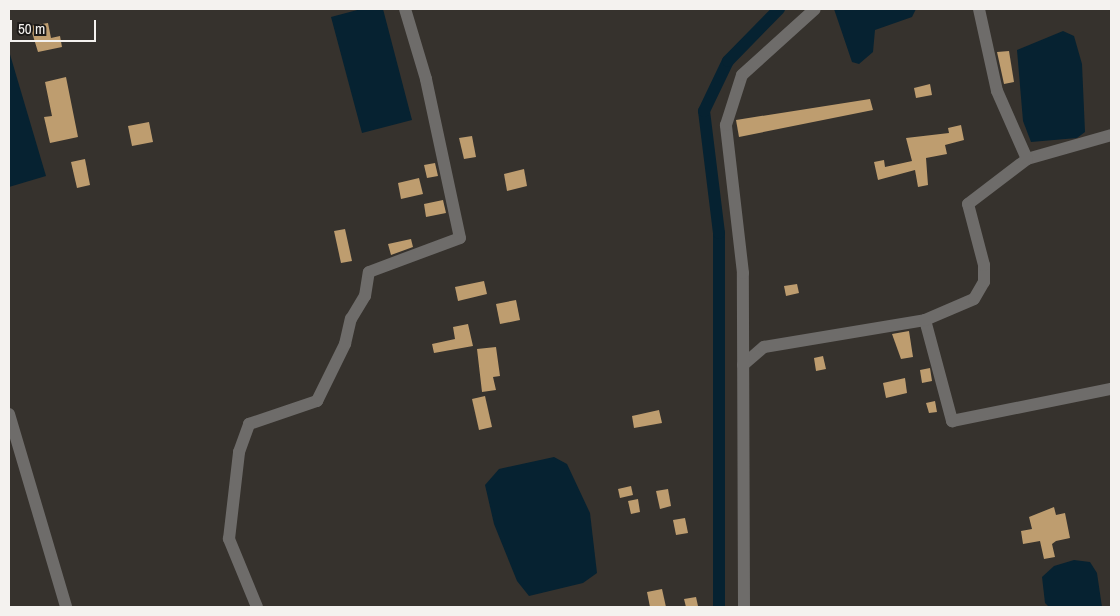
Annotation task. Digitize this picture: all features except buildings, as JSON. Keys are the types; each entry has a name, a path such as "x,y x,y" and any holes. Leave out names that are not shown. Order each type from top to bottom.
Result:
{"street":[{"path":"257,607 229,539 239,452 249,424 317,401 346,344 351,319 365,296 369,272 460,238 426,79 405,9"},
{"path":"744,607 743,272 726,125 742,75 815,9"},
{"path":"979,9 997,91 1027,159"},
{"path":"743,365 764,347 925,320 974,299 984,282 984,265 968,204 1027,159 1111,135"},
{"path":"925,320 952,421 1111,388"},
{"path":"9,414 15,443 66,607"},
{"path":"9,457 14,455 15,443"}],"water":[{"path":"361,9 383,9 412,120 362,133 331,17"},
{"path":"834,9 916,9 912,17 875,30 873,52 859,64 852,62"},
{"path":"1063,31 1074,36 1082,64 1085,132 1077,138 1031,142 1023,121 1017,50"},
{"path":"9,51 46,176 9,187"},
{"path":"554,457 567,464 590,513 597,573 583,583 529,596 517,581 494,524 485,485 499,469"},
{"path":"1074,560 1090,562 1097,573 1102,607 1049,607 1045,603 1042,577 1054,566"}],"waterway":[{"path":"719,607 719,233 704,111 728,61 779,9"}]}
